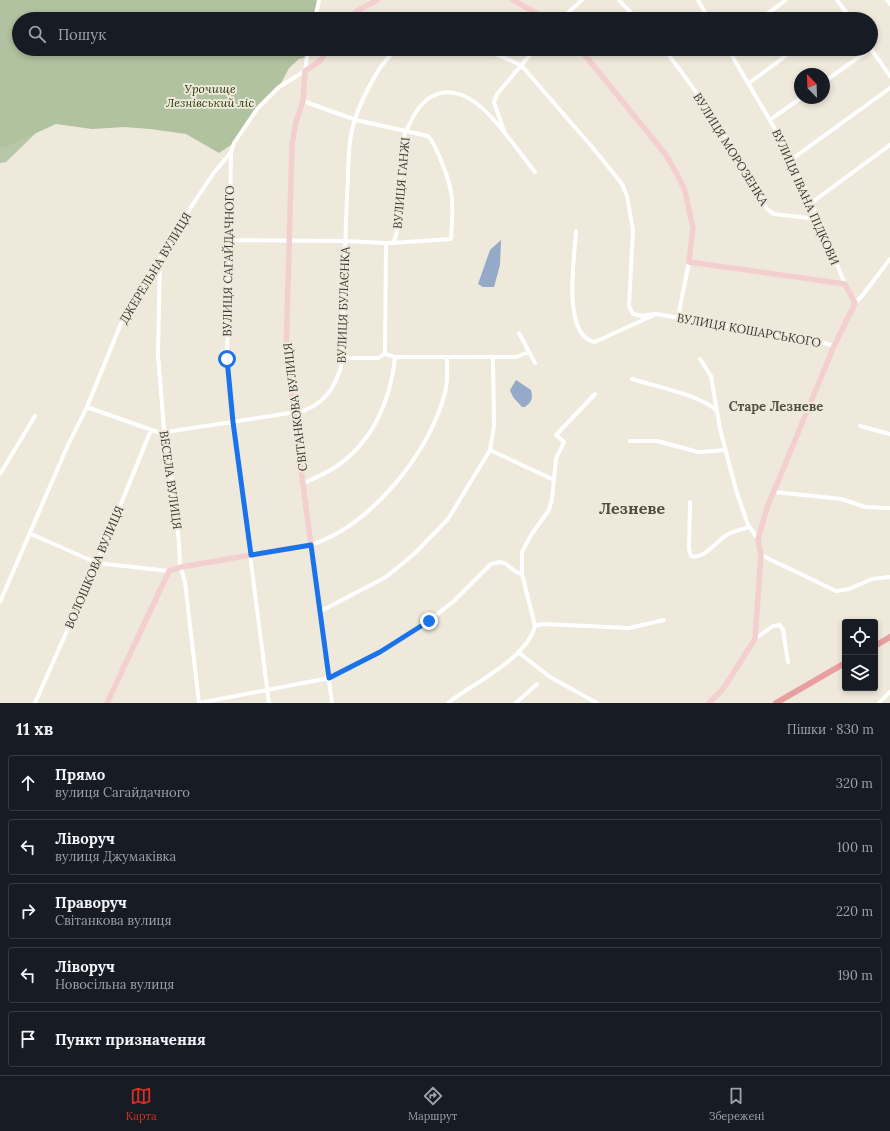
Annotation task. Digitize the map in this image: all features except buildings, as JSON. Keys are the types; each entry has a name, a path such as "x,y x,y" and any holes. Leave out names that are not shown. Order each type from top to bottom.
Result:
{"main road":[{"path":"878,644 890,637"},
{"path":"781,702 842,665"}],"street":[{"path":"316,12 318,0"},
{"path":"356,12 377,0"},
{"path":"513,0 534,12"},
{"path":"569,12 582,0"},
{"path":"619,0 630,12"},
{"path":"705,0 699,2 705,12"},
{"path":"770,12 786,0"},
{"path":"837,0 846,12"},
{"path":"887,0 890,4"},
{"path":"305,71 307,56"},
{"path":"305,71 320,61 323,56"},
{"name":"ВУЛИЦЯ БУЛАЄНКА","path":"87,407 160,433 166,433 294,412 310,408 330,393 340,374 343,358 345,241 352,130 368,89 378,71 391,56"},
{"path":"500,56 521,65 622,184 627,196 633,230 629,306 633,314 640,316 652,313 656,314"},
{"path":"505,135 494,102 497,94 529,56"},
{"path":"586,56 666,154 684,191 693,228 690,262 678,317"},
{"name":"ВУЛИЦЯ МОРОЗЕНКА","path":"670,56 686,77 715,120 767,209 774,214 817,219"},
{"name":"ВУЛИЦЯ ІВАНА ПІДКОВИ","path":"732,56 771,119 792,159 845,284"},
{"path":"749,83 786,56"},
{"path":"830,78 860,56"},
{"path":"875,56 890,76"},
{"name":"СВІТАНКОВА ВУЛИЦЯ","path":"305,71 303,101 296,122 292,144 286,354 332,703"},
{"name":"ДЖЕРЕЛЬНА ВУЛИЦЯ","path":"0,602 31,534 67,447 87,407 124,316 160,255 213,174 231,152 234,142 257,110 268,96 278,87 305,71"},
{"path":"792,159 890,88"},
{"name":"ВУЛИЦЯ ГАНЖІ","path":"385,354 386,243 392,243 395,239 398,227 405,132 425,100 438,93 449,92 463,95 476,103 505,135 535,172"},
{"path":"303,101 356,120 428,136 435,144 451,185 453,203 451,239 392,243"},
{"path":"771,119 794,103"},
{"path":"811,203 890,145"},
{"name":"ВУЛИЦЯ САГАЙДАЧНОГО","path":"231,152 228,240 227,359 233,422 269,703"},
{"path":"576,230 572,306 575,320 582,335 595,342 656,314"},
{"path":"228,240 345,241 386,243"},
{"name":"ВЕСЕЛА ВУЛИЦЯ","path":"160,255 158,355 164,429 166,433 181,567 186,589 199,703"},
{"path":"834,346 855,303 890,259"},
{"path":"690,262 845,284 855,303"},
{"name":"ВУЛИЦЯ КОШАРСЬКОГО","path":"656,314 816,341 834,346 774,492 758,539 761,555 755,639 723,689 709,703"},
{"path":"519,333 535,363"},
{"path":"343,358 378,358 385,354 395,357 516,357 529,352"},
{"path":"304,483 336,467 361,445 382,413 394,375 395,357"},
{"path":"31,534 97,563 169,571 181,567 311,545 324,541 354,523 390,492 414,459 436,419 446,392 447,357"},
{"path":"321,611 386,576 414,554 448,519 490,450 494,426 493,357"},
{"path":"700,358 711,376 717,412 736,490 749,527 758,539"},
{"path":"632,379 684,394 702,402 717,412"},
{"path":"448,703 487,678 518,652 530,639 535,626 522,574 522,552 531,535 550,510 556,459 564,442 556,435 594,394"},
{"path":"0,474 35,416"},
{"path":"860,426 890,434"},
{"name":"ВОЛОШКОВА ВУЛИЦЯ","path":"35,703 97,563 151,430"},
{"path":"630,441 657,441 698,452 726,450"},
{"path":"490,450 554,480"},
{"path":"774,492 842,499 865,506 890,508"},
{"path":"690,502 689,549 691,556 695,557 701,554 725,536 749,527"},
{"path":"761,555 836,591 849,589 872,579 890,577"},
{"path":"199,703 329,678 380,652 429,621 455,600 491,564 500,562 522,574"},
{"path":"107,703 169,571"},
{"path":"535,626 543,624 629,628 664,620"},
{"path":"755,639 773,626 780,625 783,630 788,662"},
{"path":"518,652 550,677 597,703"},
{"path":"516,703 537,684"},
{"path":"879,703 890,692"}],"green space":[{"name":"Урочище Лезнівський ліс","path":"0,0 319,0 316,12 12,12 12,56 307,56 299,59 289,68 279,87 268,96 234,143 219,153 186,134 125,127 92,129 56,124 3,148 0,147"},
{"path":"37,132 6,162 0,163 0,147"}],"water":[{"path":"501,240 500,265 494,287 483,287 478,284 490,250"},
{"path":"516,380 531,390 531,400 525,407 522,407 513,397 510,390"}],"district":[{"name":"Старе Лезневе","path":"776,406"},
{"name":"Лезневе","path":"632,508"}],"route":[{"path":"227,359 233,422 251,555 311,545 329,678 380,652 429,621"}]}
